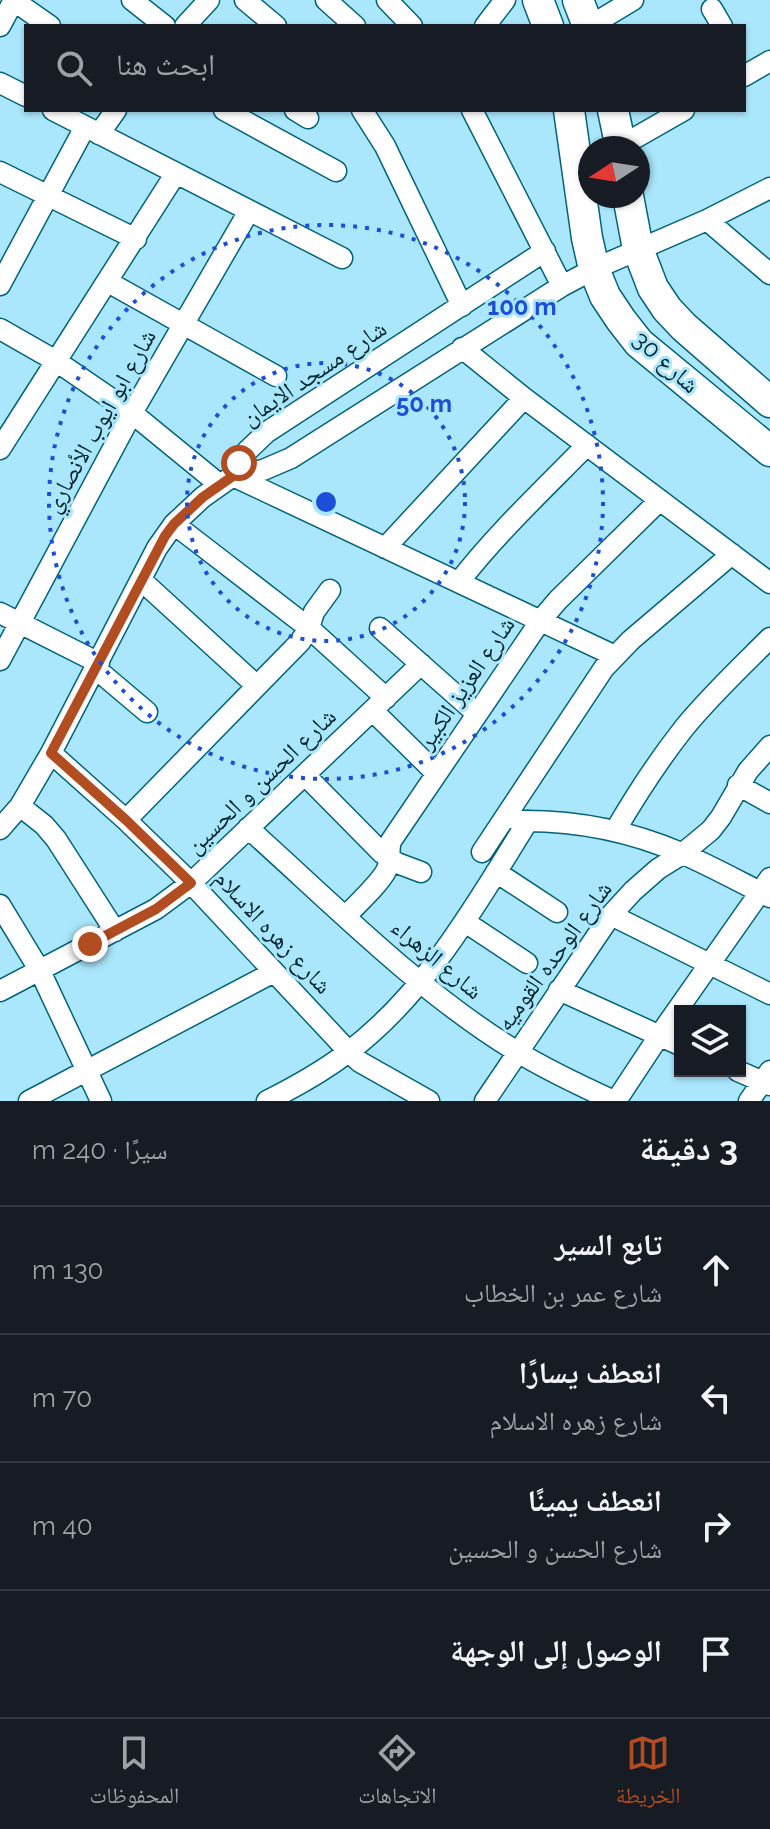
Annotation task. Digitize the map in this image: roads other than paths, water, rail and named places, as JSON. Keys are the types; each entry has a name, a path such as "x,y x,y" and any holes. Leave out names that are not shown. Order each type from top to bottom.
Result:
{"street":[{"path":"0,26 14,0 47,24"},
{"path":"132,0 162,24"},
{"path":"187,24 209,0"},
{"path":"245,0 274,24"},
{"path":"326,0 353,24"},
{"path":"387,0 410,24"},
{"path":"487,24 505,0"},
{"path":"538,0 547,24"},
{"path":"578,0 588,24"},
{"path":"592,24 633,0"},
{"path":"746,71 770,61"},
{"path":"57,112 342,258"},
{"path":"0,285 48,195 92,130 114,112"},
{"path":"228,112 336,171"},
{"path":"363,112 385,146 462,306"},
{"path":"473,112 562,286"},
{"name":"شارع 30","path":"569,112 587,238 594,269 605,296 639,343 770,451"},
{"path":"613,112 619,136"},
{"path":"640,136 681,112"},
{"path":"0,172 136,239"},
{"path":"0,449 176,173"},
{"path":"0,829 20,806 51,753 157,548 174,524 203,497 226,480 291,458 562,286 770,188"},
{"name":"شارع 30","path":"630,208 638,249 653,288 667,309 770,402"},
{"name":"شارع ابو ايوب الأنصاري","path":"0,660 9,618 249,211"},
{"path":"707,220 770,274"},
{"name":"شارع مسجد الايمان","path":"226,480 247,451 267,432 545,251"},
{"path":"108,282 276,376"},
{"path":"430,327 455,353 524,398 770,583"},
{"path":"0,329 56,361 226,480 385,548 615,656"},
{"path":"385,548 524,398"},
{"path":"459,582 478,557 587,445"},
{"name":"شارع العزيز الكبير","path":"346,916 384,875 391,841 541,620 660,500"},
{"path":"174,524 309,628 380,704 436,773"},
{"path":"482,852 594,680 615,656 732,554"},
{"path":"141,580 257,686"},
{"path":"126,820 300,642 314,612 330,590"},
{"path":"9,618 97,666 147,712"},
{"path":"380,628 476,713"},
{"path":"615,831 635,796 684,728 770,638"},
{"name":"شارع الحسن و الحسين","path":"0,991 156,909 191,883 421,664"},
{"name":"شارع الوحده القوميه","path":"485,1101 611,915 658,869 711,830 738,785 770,746"},
{"name":"شارع زهره الاسلام","path":"51,753 191,883 349,1052 360,1062 429,1101"},
{"path":"305,775 389,859 421,872"},
{"path":"738,785 770,803"},
{"path":"20,806 56,839 115,931"},
{"path":"502,821 572,823 615,831 649,841 767,889 709,964 615,1101"},
{"path":"280,1098 349,1052 386,1019 420,982 465,922 528,821"},
{"name":"شارع الزهراء","path":"248,828 420,982 467,1018 517,1052 615,1101"},
{"path":"496,872 557,912"},
{"path":"0,905 40,971 101,1101"},
{"path":"611,915 770,994"},
{"path":"465,922 527,963"},
{"path":"29,1101 274,972"},
{"path":"559,990 674,1042"},
{"path":"746,1073 767,1080 749,1101"}]}
